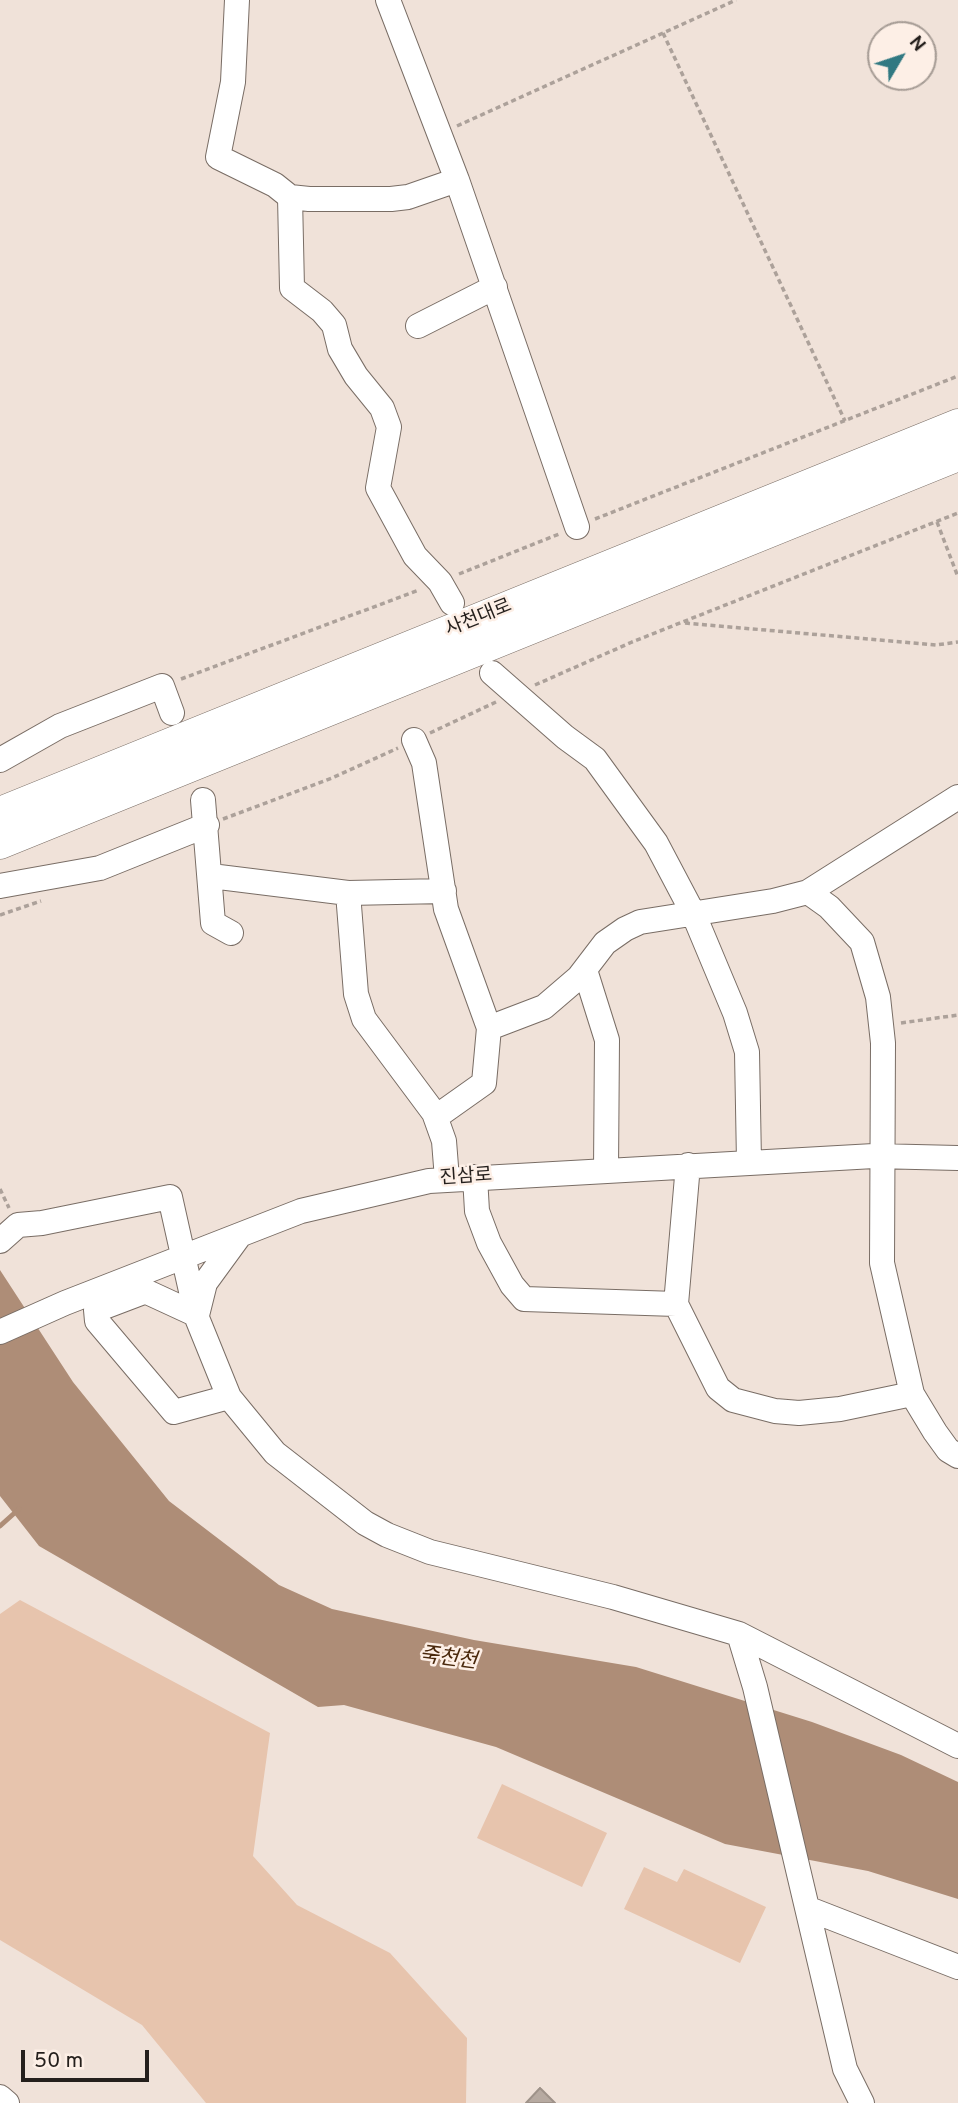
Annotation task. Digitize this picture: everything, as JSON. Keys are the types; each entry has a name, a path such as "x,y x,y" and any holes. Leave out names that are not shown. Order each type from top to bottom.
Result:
{"main road":[{"name":"사천대로","path":"0,813 958,425"},
{"name":"사천대로","path":"0,843 958,455"}],"street":[{"path":"237,0 233,82 218,157 275,185 290,197 349,202 391,199 408,197 457,180"},
{"path":"388,0 441,133 577,527"},
{"path":"290,197 292,288 322,311 334,325 340,349 356,376 382,408 389,427 378,488 415,556 440,582 452,603"},
{"path":"418,326 495,287"},
{"path":"492,673 514,694 596,759 656,843 694,915 747,1052 749,1162"},
{"path":"0,760 61,726 162,686 172,713"},
{"path":"415,740 426,774 446,909 489,1028 484,1083 436,1117"},
{"path":"489,1028 544,1007 584,970 606,943 625,929 640,922 694,915 808,892 958,797"},
{"path":"203,800 213,923 231,933"},
{"path":"0,886 100,868 207,825"},
{"path":"211,876 348,893 444,891"},
{"path":"808,892 829,907 862,943 878,997 881,1026 882,1263 912,1394 948,1450 958,1456"},
{"path":"348,893 356,994 364,1019 436,1117 444,1141 447,1179"},
{"path":"584,970 607,1040 606,1169"},
{"name":"진삼로","path":"0,1332 122,1280 301,1211 393,1188 447,1179 606,1169 882,1156 958,1158"},
{"path":"688,1165 676,1304 718,1388 733,1401 775,1411 799,1413 840,1409 912,1394"},
{"path":"475,1177 477,1211 489,1243 512,1285 523,1299 676,1304"},
{"path":"5,1236 18,1225 43,1223 170,1197 186,1255 197,1315 229,1397 275,1453 318,1488 387,1535 430,1552 613,1597 739,1634 958,1746"},
{"path":"197,1315 205,1283 241,1234"},
{"path":"122,1280 197,1315"},
{"path":"146,1291 96,1310 97,1321 174,1412 229,1397"},
{"path":"739,1634 755,1687 845,2069 862,2103"},
{"path":"809,1909 958,1966"},
{"path":"0,2097 7,2103"}],"path":[{"path":"441,133 736,0"},
{"path":"663,33 845,421"},
{"path":"207,825 332,778 514,694 683,622 958,513"},
{"path":"937,522 958,577"},
{"path":"683,622 936,645 958,642"},
{"path":"0,915 45,899"},
{"path":"881,1026 958,1015"}],"shaded area":[{"path":"20,1600 270,1733 253,1856 297,1905 390,1953 467,2038 466,2103 206,2103 142,2025 0,1940 0,1614"},
{"path":"502,1784 607,1833 582,1887 477,1838"},
{"path":"644,1867 677,1882 684,1869 766,1907 740,1963 624,1909"}],"water":[{"name":"죽천천","path":"0,1270 73,1382 169,1501 279,1585 332,1609 474,1640 636,1667 812,1722 901,1755 958,1782 958,1899 868,1871 725,1844 496,1747 344,1705 318,1707 39,1546 0,1496"}],"building":[{"path":"540,2088 555,2103 526,2103"}],"waterway":[{"path":"0,1526 19,1509"}]}
